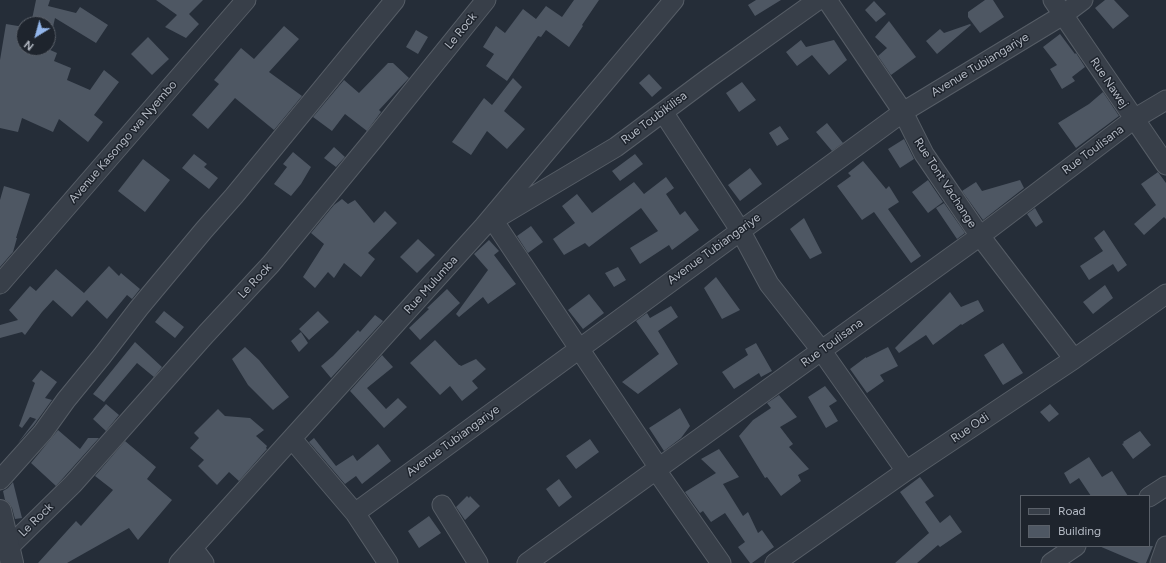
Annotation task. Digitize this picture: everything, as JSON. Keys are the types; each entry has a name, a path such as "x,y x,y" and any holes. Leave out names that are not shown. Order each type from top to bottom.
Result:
{"street":[{"name":"Avenue Kasongo wa Nyembo","path":"0,284 246,0"},
{"path":"0,480 43,432 66,400 139,308 234,196 395,0"},
{"name":"Le Rock","path":"10,556 206,334 271,264 486,0"},
{"name":"Rue Mulumba","path":"179,563 489,223 674,0"},
{"name":"Rue Toubikilisa","path":"489,223 616,147 710,77 818,0"},
{"name":"Rue Tont Vachange","path":"827,0 902,112 924,154 980,236 1074,359"},
{"name":"Avenue Tubiangariye","path":"355,513 902,112 1058,8 1083,0"},
{"name":"Rue Nawej","path":"1058,8 1166,165"},
{"name":"Rue Toulisana","path":"528,563 980,236 1134,119 1166,100"},
{"path":"663,112 740,230 769,284 821,350 906,471"},
{"path":"489,223 580,348 657,469 721,563"},
{"name":"Rue Odi","path":"774,563 906,471 1074,359 1166,294"},
{"path":"292,439 355,513 388,563"},
{"path":"1150,496 1166,486"},
{"path":"442,505 478,563"},
{"path":"0,511 10,556"},
{"path":"1160,563 1166,546"},
{"path":"1051,563 1075,547"},
{"path":"192,548 204,563"}],"building":[{"path":"36,0 50,0 48,6 76,13 80,7 108,25 96,43 56,19 56,16 33,16"},
{"path":"156,0 203,0 189,14 199,24 186,38 165,27 177,15"},
{"path":"574,0 599,0 569,47 546,30 541,37 538,36 507,81 486,66 494,54 483,47 496,26 505,33 523,9 536,19 546,6 562,17"},
{"path":"756,0 781,0 755,16 748,5"},
{"path":"985,0 993,0 1004,17 980,33 968,17 968,12"},
{"path":"1105,0 1114,0 1129,16 1113,29 1095,8"},
{"path":"874,1 886,14 876,22 865,10"},
{"path":"889,21 916,57 891,75 878,56 887,48 875,37"},
{"path":"6,24 16,26 16,56 56,56 54,61 71,68 67,80 90,90 104,70 119,82 94,115 103,122 88,142 59,119 53,132 22,118 18,132 0,128 0,60"},
{"path":"970,24 971,25 937,54 926,41 940,29 944,33"},
{"path":"284,26 299,39 269,72 302,96 274,130 235,98 208,129 192,115 219,84 214,80 241,48 254,59"},
{"path":"416,30 428,37 418,54 406,47"},
{"path":"1060,34 1075,54 1076,53 1085,67 1072,77 1075,81 1062,89 1050,69 1057,65 1043,47"},
{"path":"148,37 169,59 152,75 131,54"},
{"path":"801,40 806,47 834,40 847,60 829,75 812,55 797,66 786,52"},
{"path":"388,63 393,63 409,78 379,110 381,112 367,131 345,114 332,131 313,117 344,80 359,93"},
{"path":"649,74 662,88 652,97 639,83"},
{"path":"513,78 522,87 504,111 525,129 507,149 487,131 471,155 452,142 484,98 492,105"},
{"path":"742,82 756,100 739,112 726,93"},
{"path":"1103,92 1119,116 1076,148 1058,123 1089,104"},
{"path":"827,123 843,143 832,151 816,132"},
{"path":"780,126 789,139 777,146 769,133"},
{"path":"904,139 914,159 900,168 888,149"},
{"path":"334,147 345,157 336,167 324,158"},
{"path":"293,152 311,167 301,184 291,196 274,184 287,167 283,164"},
{"path":"194,154 207,164 204,167 218,178 209,189 182,168"},
{"path":"635,154 643,164 620,181 612,171"},
{"path":"143,159 170,180 145,212 118,191"},
{"path":"863,161 886,189 889,186 899,202 888,209 921,256 911,263 874,212 862,220 837,186 851,176 848,173"},
{"path":"750,168 762,184 740,201 728,185"},
{"path":"1158,172 1166,183 1166,219 1164,217 1144,235 1134,224 1156,205 1141,184"},
{"path":"666,177 674,188 666,194 680,215 685,211 699,230 672,250 669,245 640,264 630,248 658,231 641,208 589,247 585,243 564,255 553,239 575,223 562,206 577,194 592,213 634,182 644,194"},
{"path":"928,180 943,202 928,213 912,192"},
{"path":"1020,180 1024,188 983,220 962,191 976,182 982,191"},
{"path":"4,186 30,194 13,252 0,267 0,200"},
{"path":"342,199 348,204 355,200 374,223 385,211 397,223 368,253 375,259 361,277 344,263 334,278 328,272 315,288 303,277 324,244 311,233 334,205"},
{"path":"944,203 965,233 957,239 936,208"},
{"path":"1035,208 1043,222 1036,227 1027,214"},
{"path":"804,218 822,253 810,259 790,229"},
{"path":"531,226 543,242 528,253 517,236"},
{"path":"1104,230 1127,265 1118,272 1113,264 1089,280 1080,266 1103,251 1094,238"},
{"path":"418,239 435,255 417,273 400,257"},
{"path":"489,240 499,251 494,255 516,284 488,304 483,297 459,317 456,314 488,270 474,254"},
{"path":"109,266 119,276 121,273 140,289 132,299 127,295 107,319 87,300 72,317 53,300 25,335 22,332 0,338 0,325 18,320 9,310 30,286 36,291 56,269 84,293"},
{"path":"618,267 626,280 614,287 605,273"},
{"path":"716,277 740,310 722,319 704,288"},
{"path":"1105,285 1113,298 1093,314 1083,302"},
{"path":"447,289 460,303 420,340 409,328"},
{"path":"950,292 961,307 978,300 984,311 962,325 961,324 933,345 926,335 899,353 895,348"},
{"path":"589,294 604,313 583,329 568,310"},
{"path":"671,306 678,317 658,331 678,364 638,394 622,382 659,354 636,321 647,313 650,318"},
{"path":"164,311 184,327 175,338 155,322"},
{"path":"318,311 329,322 309,340 299,329"},
{"path":"375,315 383,321 331,378 321,366 333,356 358,330 360,332"},
{"path":"301,332 308,343 299,352 291,341"},
{"path":"435,340 459,365 461,366 476,359 486,369 472,381 478,388 462,401 450,386 440,395 410,363"},
{"path":"135,342 162,367 154,377 137,363 104,402 93,394"},
{"path":"756,343 772,371 761,377 759,373 734,389 722,372 748,355 745,349"},
{"path":"1003,343 1023,373 1003,385 984,355"},
{"path":"245,347 259,360 289,397 273,410 248,385 232,359"},
{"path":"888,347 898,366 880,375 884,381 867,393 850,369 866,357"},
{"path":"382,355 393,367 367,388 386,409 398,398 407,407 384,428 350,391"},
{"path":"41,370 57,382 45,398 52,400 34,425 18,443 36,419 30,417 22,428 19,426 35,383 32,381"},
{"path":"825,386 837,401 829,406 838,421 826,428 808,397"},
{"path":"779,395 797,417 780,427 793,444 789,447 809,469 798,475 801,481 781,496 767,477 765,478 739,436 753,420 771,408 767,403"},
{"path":"106,404 119,415 106,431 93,419"},
{"path":"1050,404 1059,414 1049,422 1040,412"},
{"path":"680,408 690,426 681,438 664,451 649,428"},
{"path":"218,409 225,416 250,418 264,430 256,436 267,446 267,449 239,481 229,472 217,485 198,466 204,460 190,448 199,438 194,433"},
{"path":"58,430 80,449 88,438 99,438 56,486 31,463"},
{"path":"1140,431 1151,445 1133,459 1122,444"},
{"path":"314,438 336,466 353,455 357,461 378,444 391,461 362,484 356,476 345,484 309,442"},
{"path":"590,439 599,452 576,469 566,456"},
{"path":"125,441 156,467 147,479 172,500 138,540 129,528 67,563 38,563 76,521 81,526 113,490 95,476"},
{"path":"719,449 739,477 723,484 743,516 748,512 758,533 762,530 774,547 752,563 750,563 738,547 745,542 725,513 711,522 703,511 700,513 685,492 716,473 701,459"},
{"path":"1089,457 1102,477 1112,471 1127,495 1090,495 1079,478 1070,484 1064,473"},
{"path":"920,477 934,496 925,502 940,523 950,515 962,532 940,547 938,545 917,563 895,563 929,533 900,492"},
{"path":"559,479 572,497 559,507 546,489"},
{"path":"13,482 22,518 15,519 12,508 5,500 3,491"},
{"path":"467,496 469,498 470,496 480,506 465,520 456,507"},
{"path":"429,516 441,533 419,548 408,531"},
{"path":"1153,546 1146,563 1139,563 1101,547"}]}
